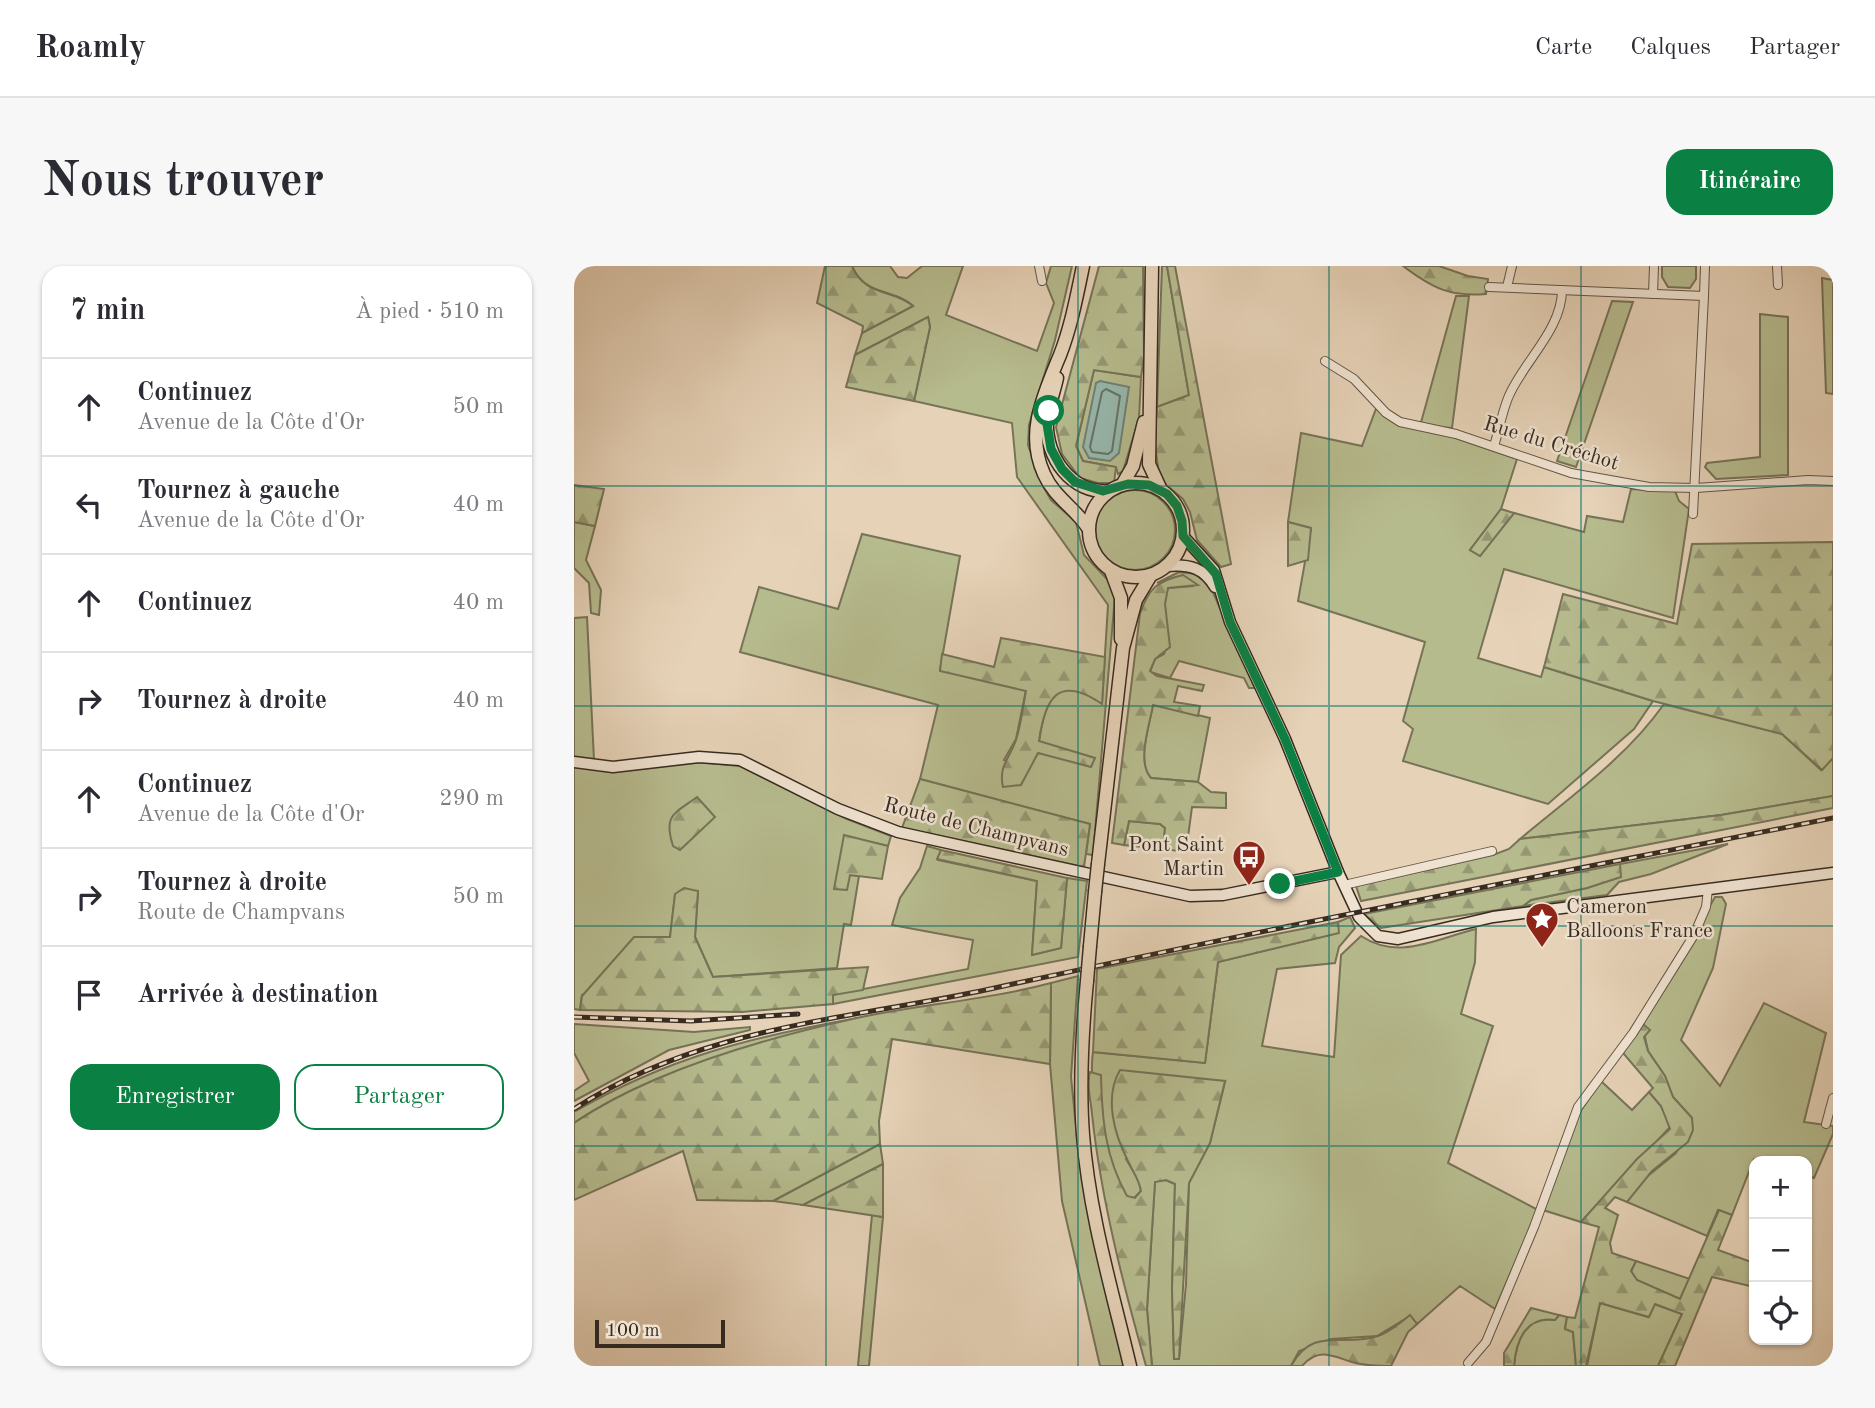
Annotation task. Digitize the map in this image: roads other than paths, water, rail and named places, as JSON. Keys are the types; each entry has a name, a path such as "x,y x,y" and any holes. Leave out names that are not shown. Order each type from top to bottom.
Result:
{"main road":[{"path":"1083,266 1060,355 1047,424 1051,449 1062,469 1075,482 1093,490 1142,483 1161,490"},
{"path":"1122,648 1136,600 1151,576 1167,566 1179,550 1183,536 1180,513 1161,490 1149,464 1152,266"},
{"path":"1060,355 1038,415 1035,446 1040,466 1050,485 1088,528"},
{"path":"1130,1366 1100,1237 1083,1138 1080,1078 1087,981 1122,648 1121,597 1111,571 1091,548 1088,528 1093,510 1116,488 1133,466 1150,394"},
{"path":"1183,536 1211,566 1230,622 1285,739 1344,886 1359,916 1378,936 1398,939 1493,917 1833,873"},
{"path":"1167,566 1190,565 1202,570 1222,599"},
{"path":"1111,571 1126,577 1151,576"},
{"name":"Route de Champvans","path":"574,762 613,767 699,757 740,760 838,809 898,832 1190,896 1223,895 1338,872"}],"street":[{"path":"1039,266 1042,281"},
{"path":"1507,288 1512,266"},
{"path":"1653,294 1654,266"},
{"path":"1693,514 1705,266"},
{"path":"1777,266 1779,285"},
{"path":"1489,287 1704,296"},
{"path":"1494,446 1508,397 1542,340 1560,304 1562,290"},
{"name":"Rue du Créchot","path":"1325,361 1354,379 1385,412 1400,422 1455,434 1572,473 1618,483 1696,488 1808,480 1833,481"},
{"path":"1344,886 1492,851"},
{"path":"1468,1363 1486,1342 1534,1227 1578,1107 1633,1033 1690,942 1705,912 1708,889"},
{"path":"1826,1124 1833,1098"}],"water":[{"path":"1100,381 1129,387 1119,453 1110,461 1089,458 1083,447 1096,383"}],"railway":[{"path":"574,1109 623,1081 673,1060 776,1030 1833,818"},
{"path":"574,1017 691,1021 798,1014"}],"place":[{"name":"Pont Saint Martin","path":"1249,887"},
{"name":"Cameron Balloons France","path":"1542,949"}]}
